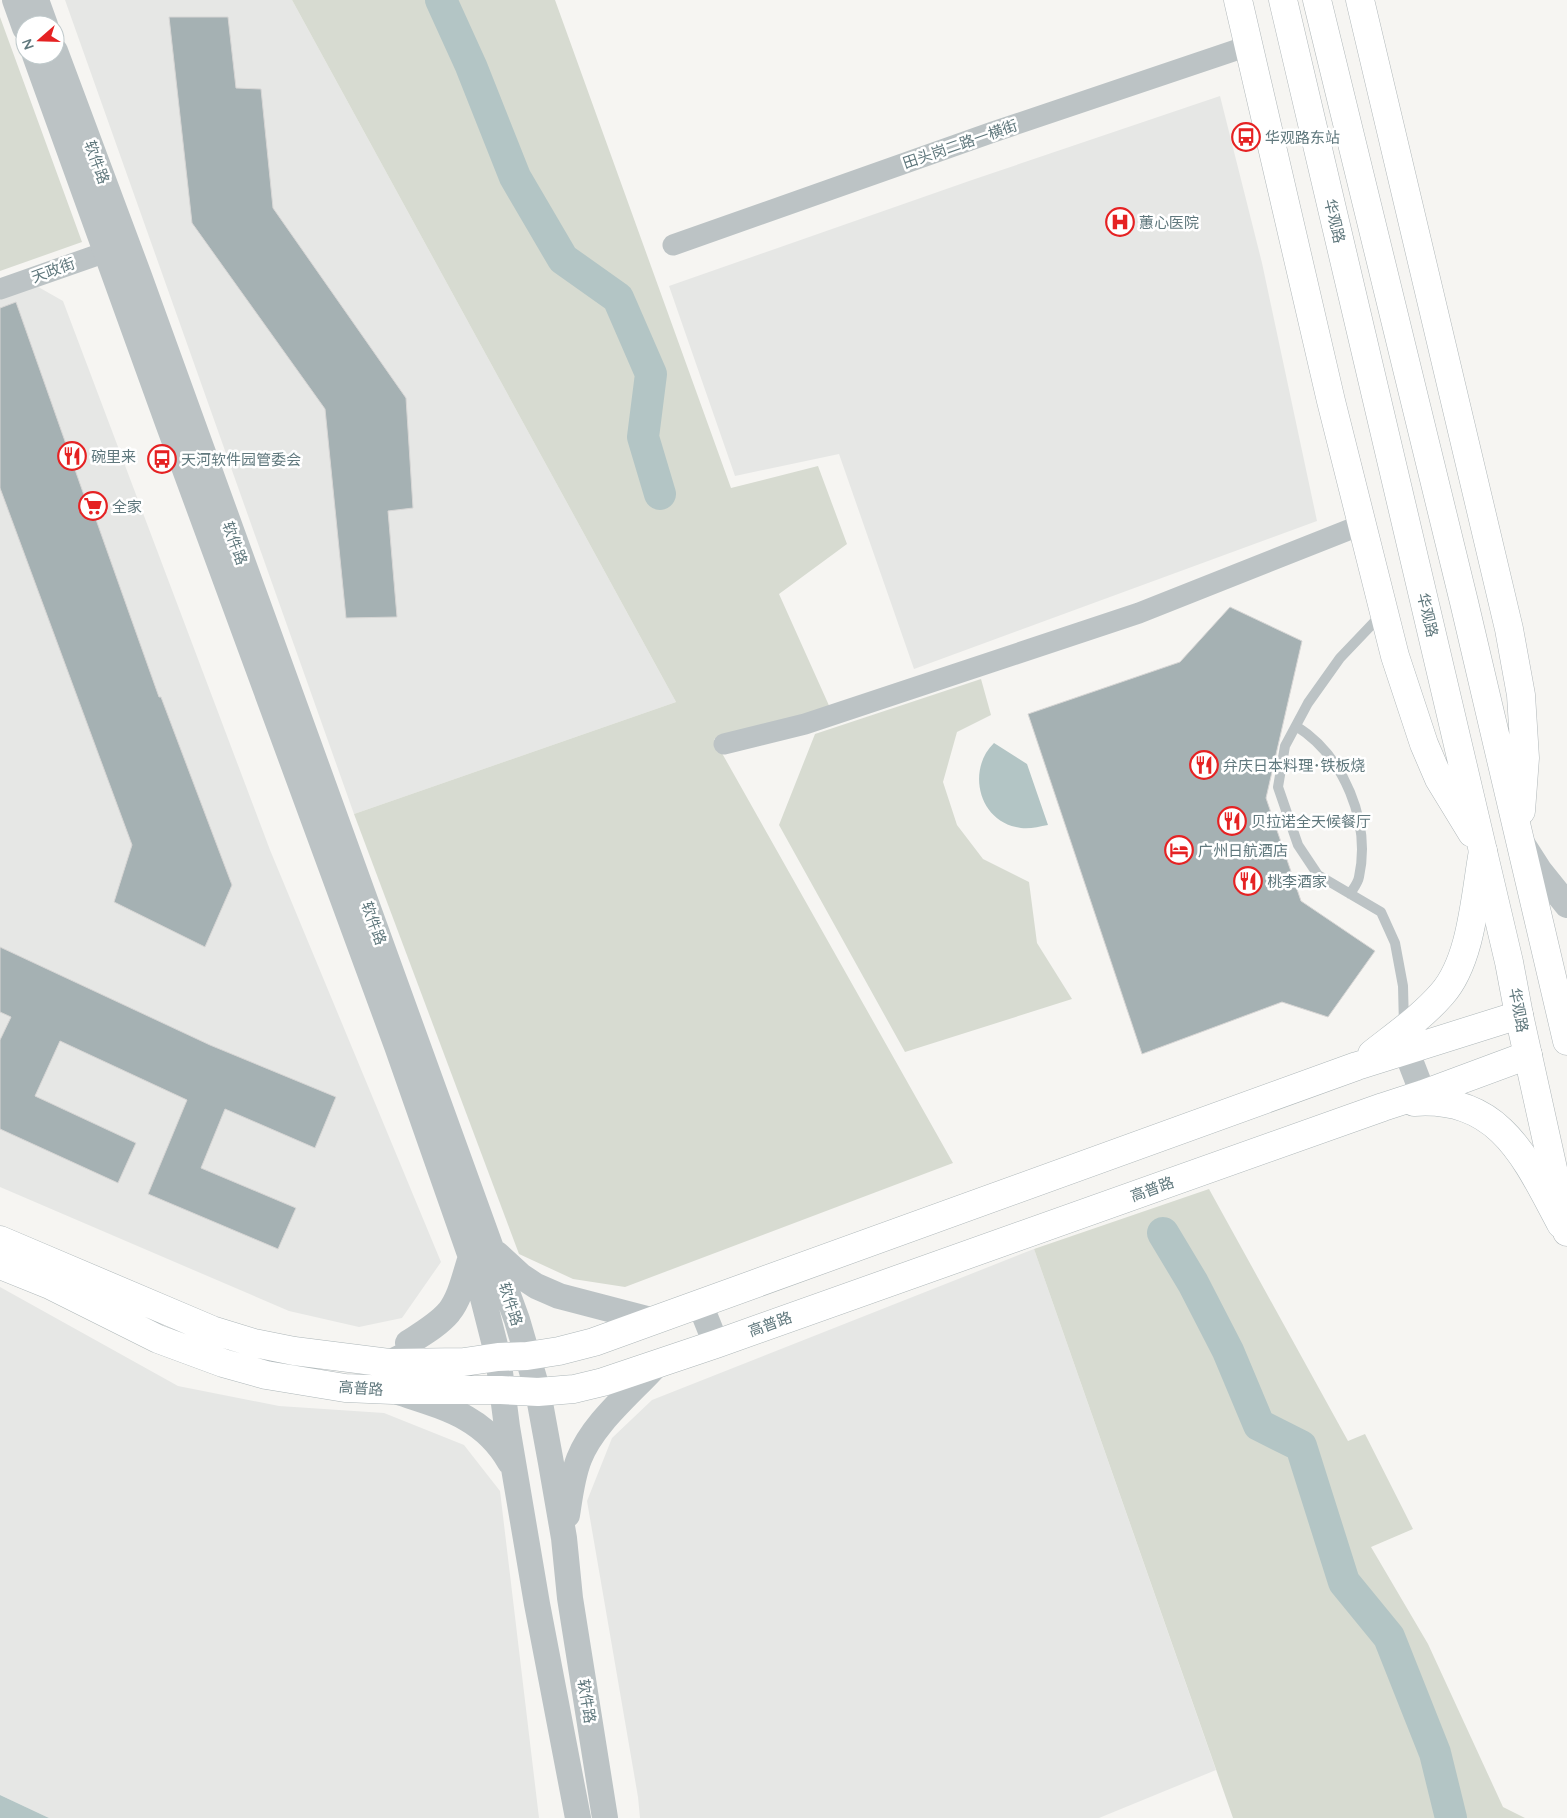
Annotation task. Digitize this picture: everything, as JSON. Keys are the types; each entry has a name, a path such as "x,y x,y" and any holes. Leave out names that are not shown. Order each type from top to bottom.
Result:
{"main road":[{"path":"1238,0 1361,526 1383,612 1424,744 1451,801 1483,851 1470,933 1458,970 1443,993 1405,1039"},
{"name":"华观路","path":"1283,0 1509,962 1528,1055 1560,1164 1567,1233"},
{"path":"1317,0 1464,602 1519,838 1563,1002 1567,1040"},
{"path":"1360,0 1509,629 1521,695 1525,758 1519,838"},
{"name":"高普路","path":"0,1240 212,1330 254,1343 294,1351 389,1363 464,1362 498,1357 527,1356 559,1351 594,1342 700,1304 1357,1066 1405,1039 1519,1016"},
{"name":"高普路","path":"0,1265 50,1285 158,1339 223,1363 266,1375 345,1388 538,1392 574,1389 603,1382 716,1344 1423,1094 1528,1055"},
{"path":"1383,1107 1416,1102 1450,1104 1485,1116 1514,1142 1531,1167 1567,1233"}],"street":[{"path":"15,0 20,15"},
{"path":"36,0 42,15"},
{"name":"田头岗二路一横街","path":"673,246 993,132 1248,46"},
{"name":"软件路","path":"39,65 384,1010 482,1254 517,1320 538,1392 564,1538 570,1598 605,1818"},
{"name":"软件路","path":"60,65 136,267 482,1254 484,1298 498,1357 501,1390 537,1604 578,1818"},
{"name":"天政街","path":"0,289 106,252"},
{"path":"724,744 806,724 1139,612 1361,526"},
{"path":"1519,838 1539,870 1567,905"},
{"path":"1405,1039 1423,1094"},
{"path":"389,1363 412,1352 408,1343 435,1325 450,1311 482,1254 551,1293 577,1302 652,1320"},
{"path":"700,1304 716,1344"},
{"path":"564,1538 573,1479 579,1458 588,1441 607,1416 657,1364"},
{"path":"393,1390 452,1410 470,1420 488,1434 503,1450 514,1468"}],"lane":[{"path":"1383,612 1340,658 1308,703 1285,746 1278,786 1298,845 1318,875 1381,912 1396,943 1403,986 1405,1039"},
{"path":"1296,726 1310,735 1334,764 1354,799 1362,836 1359,879 1350,894"}],"shaded area":[{"path":"65,0 292,0 676,702 354,814"},
{"path":"292,0 555,0 731,488 818,466 847,544 779,594 831,710 714,739 953,1163 625,1287 573,1279 519,1254 354,814 676,702"},
{"path":"0,17 15,58 15,65 17,65 82,242 0,271"},
{"path":"1220,96 1262,263 1317,521 914,669 839,454 735,476 669,286"},
{"path":"33,284 63,301 270,850 441,1262 402,1318 359,1327 289,1311 0,1187 0,296"},
{"path":"981,679 991,715 957,732 943,782 957,825 983,859 1029,882 1037,943 1072,999 905,1052 779,825 815,734"},
{"path":"994,743 1027,764 1048,825 1028,828 1016,827 1003,822 985,804 979,779 981,766 986,754"},
{"path":"1209,1189 1348,1441 1365,1434 1413,1529 1371,1547 1428,1644 1503,1807 1525,1818 1233,1818 1034,1249"},
{"path":"1034,1249 1216,1770 1099,1818 640,1818 587,1501 612,1438 652,1400"},
{"path":"0,1287 178,1386 279,1406 384,1413 464,1445 500,1491 539,1818 49,1818 0,1795"},
{"path":"0,1795 49,1818 0,1818"}],"building":[{"path":"169,17 228,17 236,88 261,89 273,208 406,398 413,508 388,511 397,617 346,618 325,409 192,223"},
{"path":"16,302 85,498 88,497 159,697 161,697 232,885 205,947 114,902 132,845 0,488 0,308"},
{"name":"广州日航酒店","path":"1230,607 1302,641 1266,798 1301,901 1375,951 1328,1017 1282,1002 1142,1054 1028,714 1180,662"},
{"path":"0,947 210,1045 336,1097 315,1148 225,1109 201,1168 296,1208 278,1249 148,1194 187,1100 60,1041 35,1096 136,1143 118,1183 0,1129 0,1040 11,1017 0,1012"}],"waterway":[{"path":"441,0 471,66 515,177 563,259 618,298 651,374 643,437 660,494"},
{"path":"1163,1233 1193,1283 1228,1351 1259,1425 1301,1446 1344,1582 1389,1637 1435,1753 1451,1818"}],"place":[{"name":"华观路东站","path":"1246,137"},
{"name":"蕙心医院","path":"1120,222"},
{"name":"碗里来","path":"72,456"},
{"name":"天河软件园管委会","path":"162,459"},
{"name":"全家","path":"93,506"},
{"name":"弁庆日本料理･铁板烧","path":"1204,765"},
{"name":"贝拉诺全天候餐厅","path":"1232,821"},
{"name":"广州日航酒店","path":"1179,850"},
{"name":"桃李酒家","path":"1248,881"}]}
